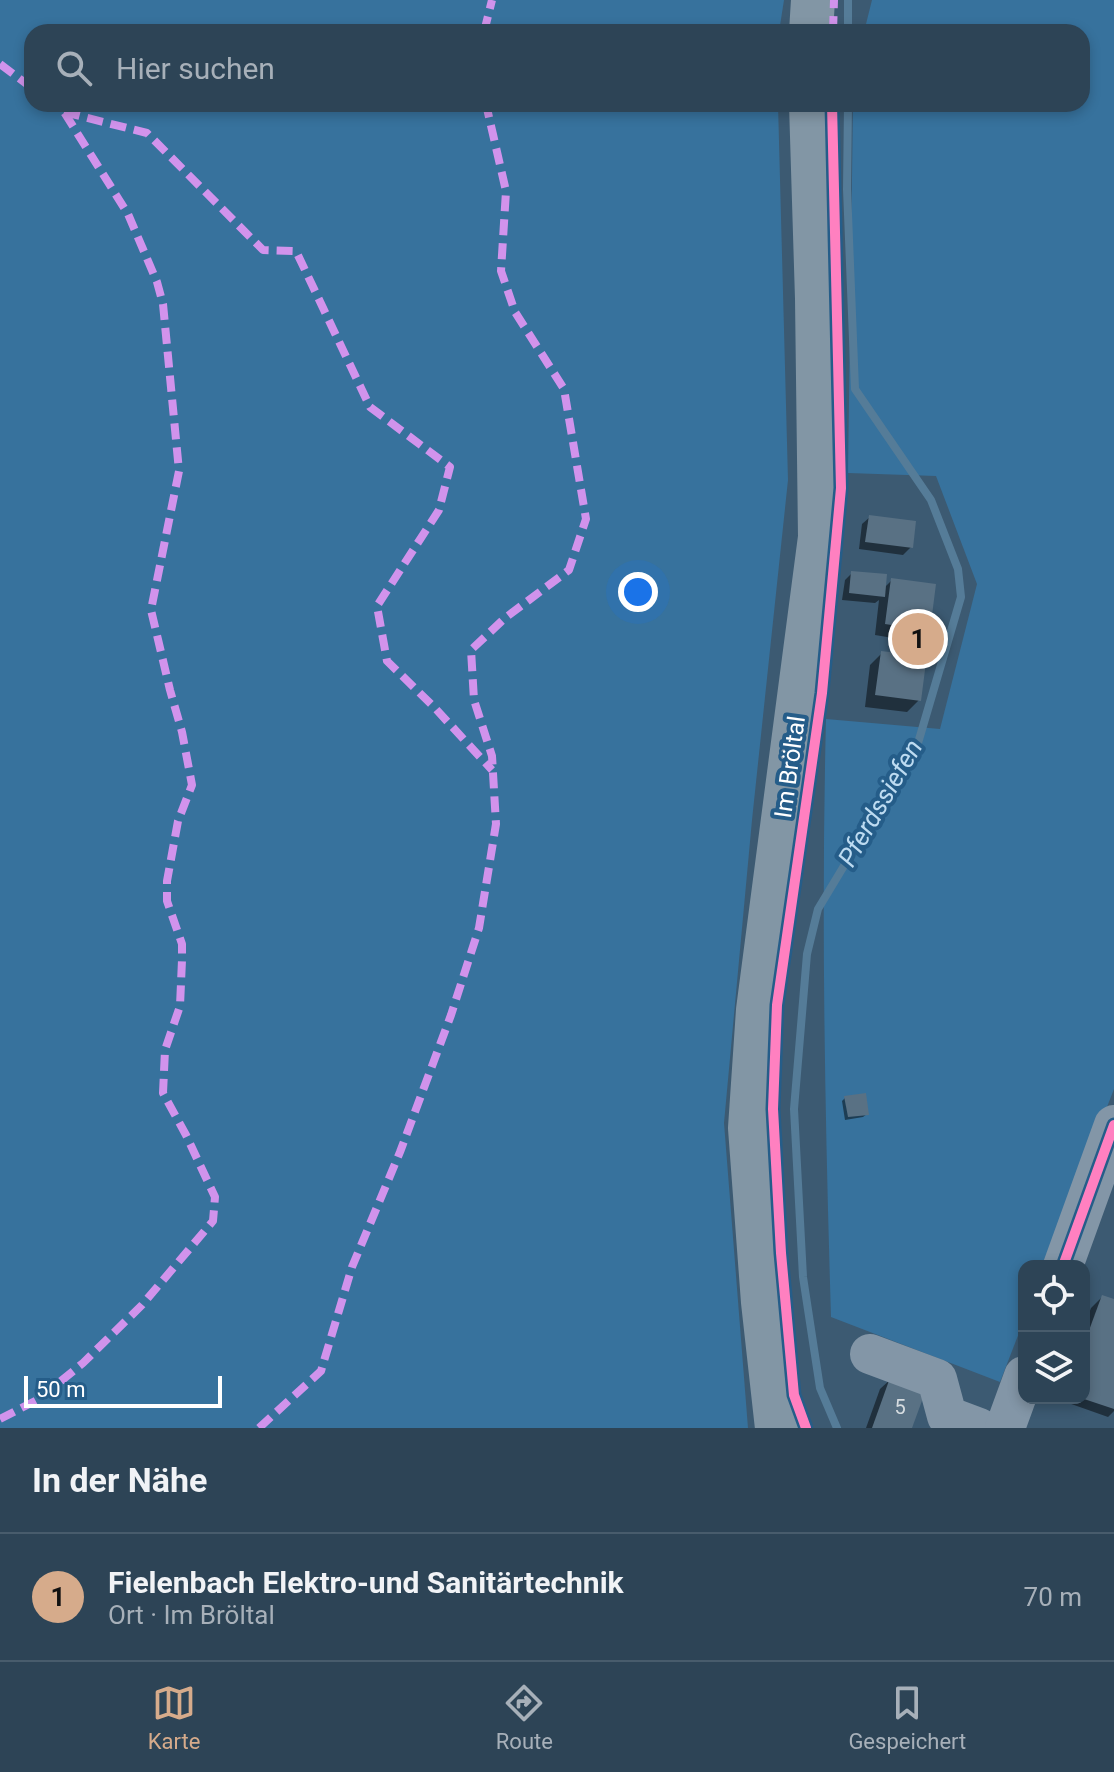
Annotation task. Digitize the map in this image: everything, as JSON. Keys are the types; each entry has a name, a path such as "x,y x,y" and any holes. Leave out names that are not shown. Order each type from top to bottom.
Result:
{"main road":[{"path":"812,24 813,0"},
{"name":"Im Bröltal","path":"777,1428 763,1302 750,1128 758,1010 820,537 811,112"}],"street":[{"path":"1065,1260 1114,1125"},
{"path":"870,1354 937,1379 947,1416 979,1428"},
{"path":"1005,1428 1018,1392"}],"shaded area":[{"path":"0,0 784,0 780,24 24,24 24,112 778,112 788,480 724,1123 748,1428 0,1428"},
{"path":"872,0 1114,0 1114,1089 1047,1260 1018,1260 1018,1336 1000,1382 831,1317 824,1018 826,719 940,729 977,584 936,476 848,473 853,112 1090,112 1090,24 866,24"}],"building":[{"path":"869,515 916,521 913,548 865,542"},
{"path":"851,571 887,574 885,597 849,593"},
{"path":"891,578 936,584 921,701 875,695 881,651 906,654 910,628 885,624"},
{"path":"866,1093 869,1115 848,1117 844,1096"},
{"path":"1102,1295 1114,1299 1114,1409 1090,1401 1090,1328"},
{"path":"891,1375 927,1387 912,1428 872,1428"}],"waterway":[{"name":"Pferdssiefen","path":"848,0 848,24"},
{"name":"Pferdssiefen","path":"837,1428 820,1388 803,1277 794,1109 807,954 818,909 918,743 961,597 958,569 931,500 855,389 847,189 848,112"}],"marked path":[{"path":"486,24 492,0"},
{"path":"833,24 834,0"},
{"path":"0,64 24,82"},
{"path":"64,112 147,133 263,250 296,251 370,407 450,467 439,510 377,606 387,661 492,770"},
{"path":"0,1419 39,1399 83,1363 142,1305 213,1221 215,1197 163,1093 165,1050 180,1006 182,960 182,944 167,901 167,881 178,821 192,785 151,610 179,471 163,304 128,214 64,112"},
{"path":"259,1428 321,1371 352,1267 400,1152 451,1015 479,928 496,824 492,756 474,700 471,650 505,618 569,570 586,519 564,389 515,312 501,271 506,191 488,112"}],"cycle path":[{"path":"806,1428 794,1395 781,1253 773,1109 777,1005 822,693 841,488 832,112"},
{"path":"1065,1260 1114,1125"}],"place":[{"name":"Fielenbach Elektro-und Sanitärtechnik","path":"918,639"}]}
